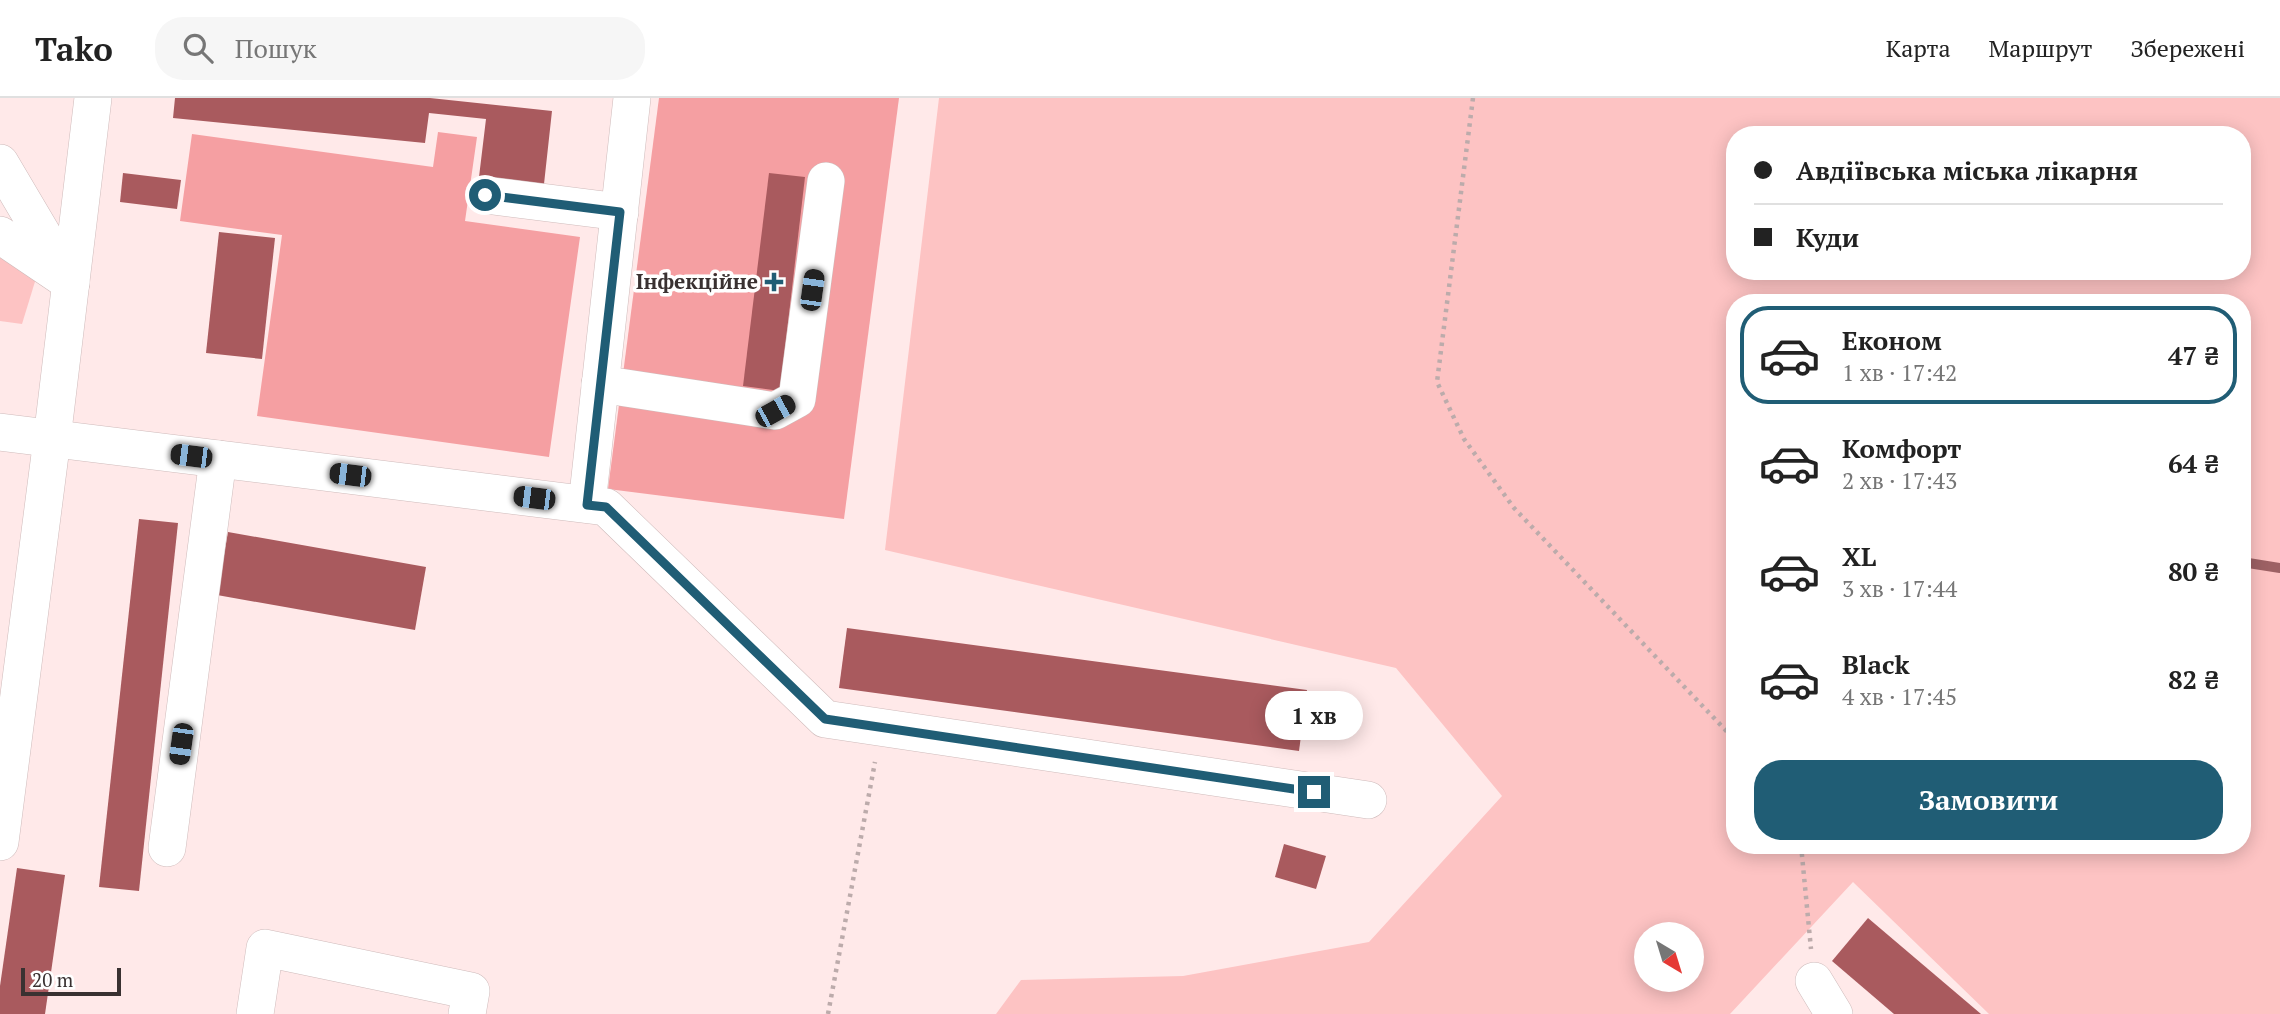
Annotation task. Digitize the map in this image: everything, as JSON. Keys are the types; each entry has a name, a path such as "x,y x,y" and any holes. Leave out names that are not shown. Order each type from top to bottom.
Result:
{"street":[{"path":"0,842 93,98"},
{"path":"587,505 632,98"},
{"path":"0,163 71,283"},
{"path":"600,384 775,411 797,399 826,181"},
{"path":"485,195 620,212"},
{"path":"0,235 71,283"},
{"path":"0,432 606,507 825,719 1368,800"},
{"path":"167,848 218,459"},
{"path":"255,1014 265,948 471,991 467,1014"},
{"path":"1814,981 1833,1014"}],"path":[{"path":"1473,98 1437,382 1464,439 1514,508 1726,731"},
{"path":"828,1014 882,727"},
{"path":"1802,854 1814,981"}],"shaded area":[{"path":"659,98 899,98 844,519 608,489"},
{"path":"939,98 2280,98 2280,1014 1989,1014 1853,882 1730,1014 996,1014 1021,980 1183,976 1369,942 1502,796 1396,668 885,550"},
{"path":"438,132 477,137 465,221 580,237 549,457 257,416 282,235 180,221 192,134 433,167"},
{"path":"0,256 37,275 22,324 0,321"}],"building":[{"path":"175,98 430,98 552,111 544,184 479,177 486,119 429,113 425,143 173,118"},
{"path":"123,173 181,180 177,209 120,202"},
{"name":"Інфекційне","path":"769,173 805,177 780,391 743,386"},
{"path":"219,232 275,238 262,359 206,353"},
{"path":"139,519 178,523 139,891 99,887"},
{"path":"228,532 426,567 415,630 217,595"},
{"path":"847,628 1307,690 1299,751 839,688"},
{"path":"1284,844 1326,856 1316,889 1275,877"},
{"path":"17,868 65,875 45,1014 0,1014 0,986"},
{"path":"1868,918 1981,1014 1894,1014 1832,961"}],"waterway":[{"path":"2251,563 2280,568"}],"place":[{"name":"Інфекційне","path":"774,282"}],"route":[{"path":"485,195 620,212 587,505 606,507 825,719 1314,792"}]}
